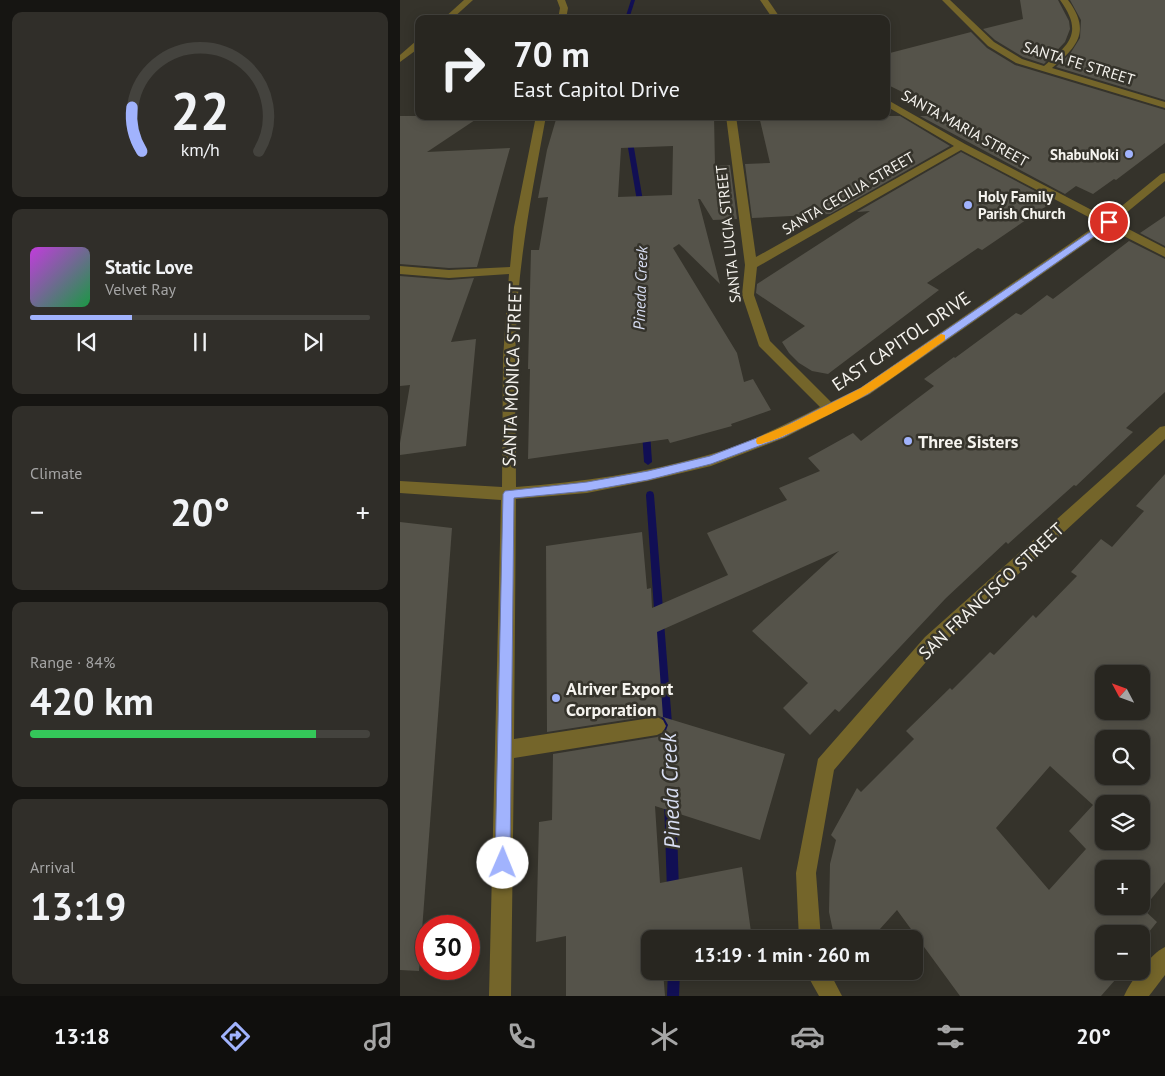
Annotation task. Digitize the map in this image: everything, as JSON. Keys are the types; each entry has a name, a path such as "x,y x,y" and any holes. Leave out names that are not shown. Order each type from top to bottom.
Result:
{"street":[{"path":"452,15 469,0"},
{"path":"561,0 564,8 563,15"},
{"path":"764,0 774,15"},
{"name":"SANTA FE STREET","path":"946,0 971,26 1004,54 1019,62 1165,105"},
{"path":"1045,70 1075,42 1077,31 1074,15 1064,0"},
{"path":"400,60 415,47"},
{"name":"SANTA MARIA STREET","path":"890,104 961,146 1165,253"},
{"name":"SANTA MONICA STREET","path":"500,996 509,494 509,358 520,227 540,120"},
{"name":"SANTA LUCIA STREET","path":"732,120 751,266 748,295 764,343 830,409"},
{"name":"SANTA CECILIA STREET","path":"751,266 961,146"},
{"name":"EAST CAPITOL DRIVE","path":"400,487 509,494 587,487 648,476 711,460 779,434 864,391 1109,222 1165,176"},
{"path":"400,270 449,274 516,270"},
{"name":"SAN FRANCISCO STREET","path":"809,930 806,873 824,766 931,643 1165,431"},
{"path":"505,750 656,726"},
{"path":"1135,996 1165,958"},
{"path":"821,980 831,996"}],"building":[{"path":"1020,0 1058,0 1069,21 1070,29 1065,42 1044,64 1023,57 995,40 983,29 1023,19"},
{"path":"1070,0 1165,0 1165,100 1056,67 1070,54 1080,38 1081,20"},
{"path":"971,32 987,48 1015,65 1165,110 1165,143 1116,180 1114,179 1093,194 1076,186 1065,194 920,116 951,116 890,86 890,53"},
{"path":"400,116 415,116 415,120 475,120 427,152 510,148 477,267 449,268 400,264"},
{"path":"890,116 900,116 950,146 830,214 752,218 745,164 770,163 760,120 890,120"},
{"path":"556,120 714,120 715,166 730,165 737,219 713,220 700,199 698,199 720,284 679,244 673,248 737,353 744,382 753,379 771,410 731,424 732,426 670,443 668,439 528,459 531,250 539,250 548,197 538,198 547,150","holes":["673,146 672,195 618,197 621,148"]},
{"path":"961,152 1054,201 982,250 978,248 927,283 939,290 828,374 812,371 799,363 782,342 805,326 756,293 757,284 870,211 857,212"},
{"path":"1165,216 1165,246 1140,233"},
{"path":"1129,241 1165,259 1165,392 1126,428 1133,432 1076,486 1074,485 1008,544 1006,542 946,598 839,712 835,709 810,735 783,708 808,683 752,631 839,551 657,632 663,717 785,754 760,840 655,806 660,883 742,867 751,930 641,930 641,980 664,980 665,996 566,996 566,936 536,942 539,822 552,820 553,754 657,737 665,733 668,725 664,718 657,715 547,732 546,546 642,532 647,589 651,588 652,608 728,575 707,533 787,500 779,488 820,471 808,458 853,433 861,441 934,386 924,379 1016,313 1021,315 1047,295 1053,299"},
{"path":"400,276 449,280 474,278 451,342 476,339 466,446 400,455 400,443 410,385 400,386"},
{"path":"1165,474 1165,882 1150,900 1150,860 1095,860 1095,915 1149,915 1157,922 1150,931 1150,925 1095,925 1095,980 1115,980 1101,996 960,996 923,945 923,930 912,930 897,910 879,930 833,930 829,912 830,864 836,840 831,835 857,788 861,792 914,739 906,731 950,688 952,690 990,652 994,655 1033,615 1036,618 1077,576 1071,572 1101,539 1112,547 1144,511 1136,506","holes":["1050,766 1093,805 1069,831 1086,849 1049,890 996,828"]},
{"path":"400,522 452,528 423,915 415,915 415,971 400,970"}],"waterway":[{"name":"Pineda Creek","path":"628,15 633,0"},
{"name":"Pineda Creek","path":"629,136 641,207"},
{"name":"Pineda Creek","path":"646,432 648,462"},
{"name":"Pineda Creek","path":"650,495 668,736"},
{"name":"Pineda Creek","path":"670,799 673,891"},
{"name":"Pineda Creek","path":"673,996 674,980"}],"slow traffic":[{"path":"761,441 796,426 864,391 941,338"}],"place":[{"name":"ShabuNoki","path":"1129,154"},
{"name":"Holy Family Parish Church","path":"968,205"},
{"name":"Three Sisters","path":"908,441"},
{"name":"Alriver Export Corporation","path":"556,698"}],"route":[{"path":"503,863 509,494 587,487 648,476 711,460 779,434 864,391 1109,222"}]}
